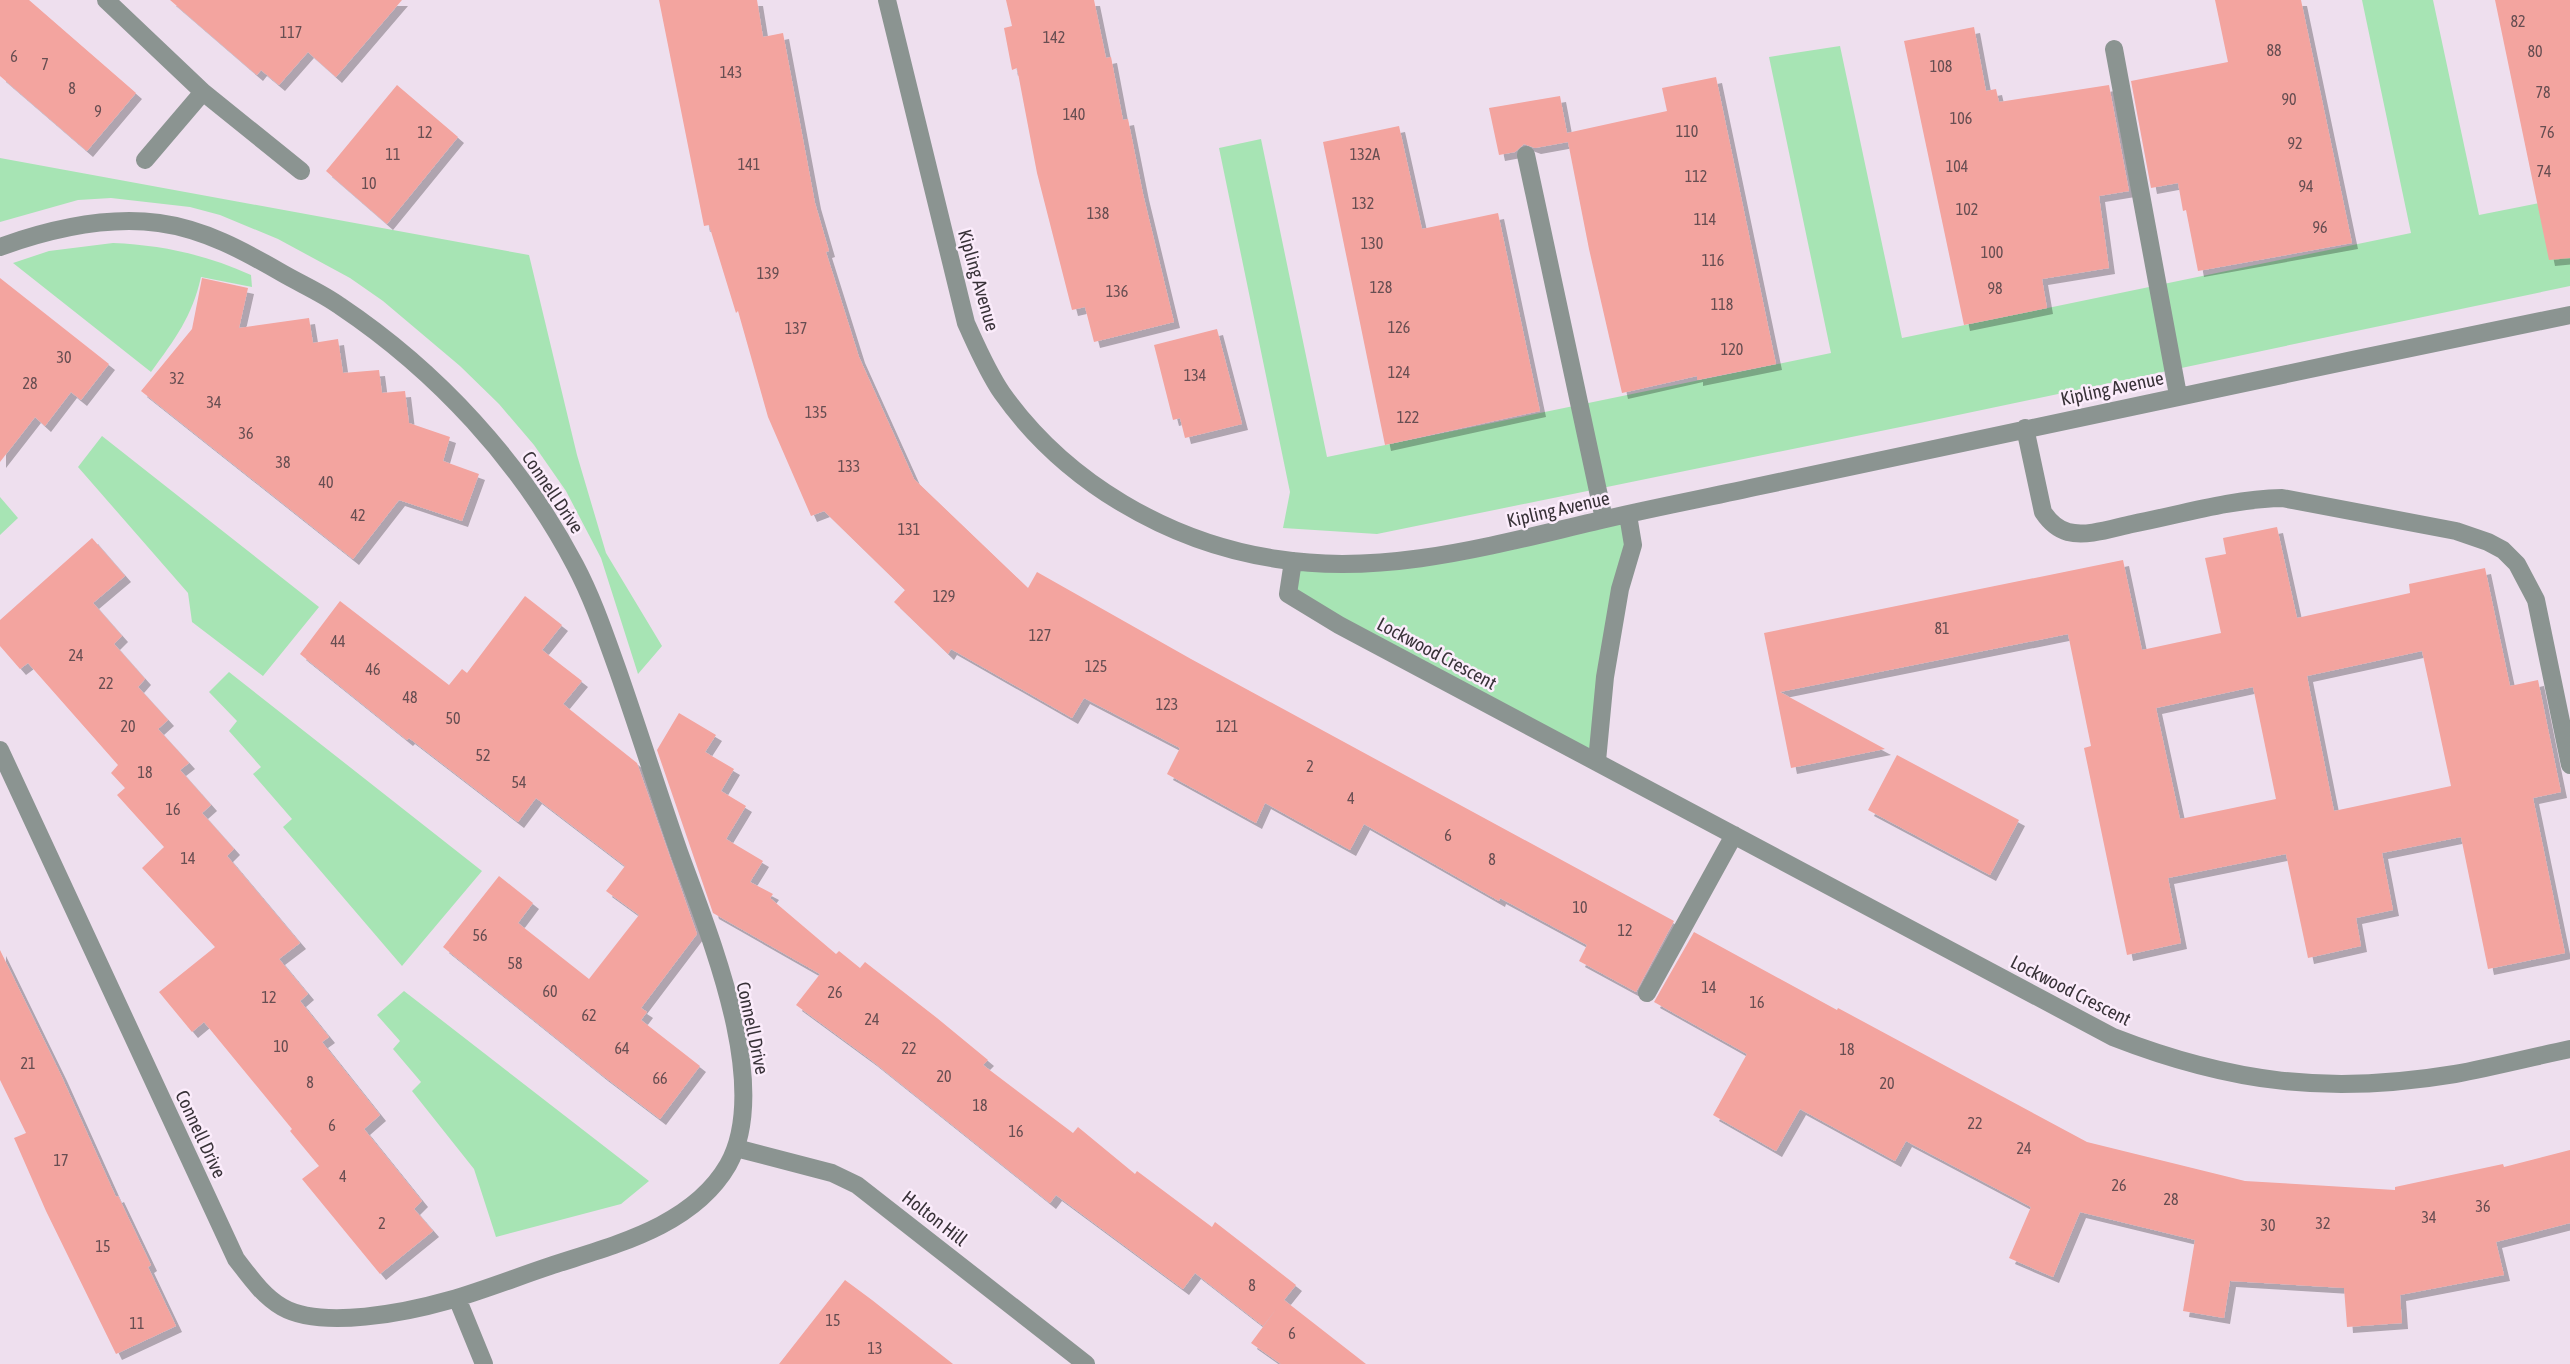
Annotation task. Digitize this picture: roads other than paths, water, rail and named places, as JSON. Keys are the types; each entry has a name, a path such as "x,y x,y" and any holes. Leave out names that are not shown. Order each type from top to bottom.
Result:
{"street":[{"path":"106,0 203,92 301,171"},
{"name":"Kipling Avenue","path":"887,0 966,323 1002,393 1029,427 1095,486 1168,527 1212,544 1252,554 1293,561 1349,565 1409,561 1482,548 1604,519 2178,395 2570,315"},
{"path":"2114,49 2178,395"},
{"path":"145,160 203,92"},
{"path":"1526,155 1604,519"},
{"name":"Connell Drive","path":"0,247 58,230 138,221 179,226 224,243 337,303 391,343 436,383 518,474 543,509 576,567 601,623 716,961 741,1055 743,1118 736,1148 713,1186 699,1200 640,1236 425,1307 330,1319 301,1315 280,1306 259,1289 236,1259 0,750"},
{"path":"2025,428 2043,513 2050,522 2069,533 2081,534 2255,499 2282,498 2456,531 2502,550 2517,564 2536,600 2570,765"},
{"path":"1597,761 1605,677 1620,589 1633,545 1628,515"},
{"name":"Lockwood Crescent","path":"1293,561 1288,594 1339,625 2113,1037 2196,1066 2243,1077 2291,1083 2371,1083 2454,1074 2570,1049"},
{"path":"1647,993 1734,835"},
{"name":"Holton Hill","path":"736,1148 832,1172 857,1185 1086,1364"},
{"path":"457,1298 484,1364"}]}
